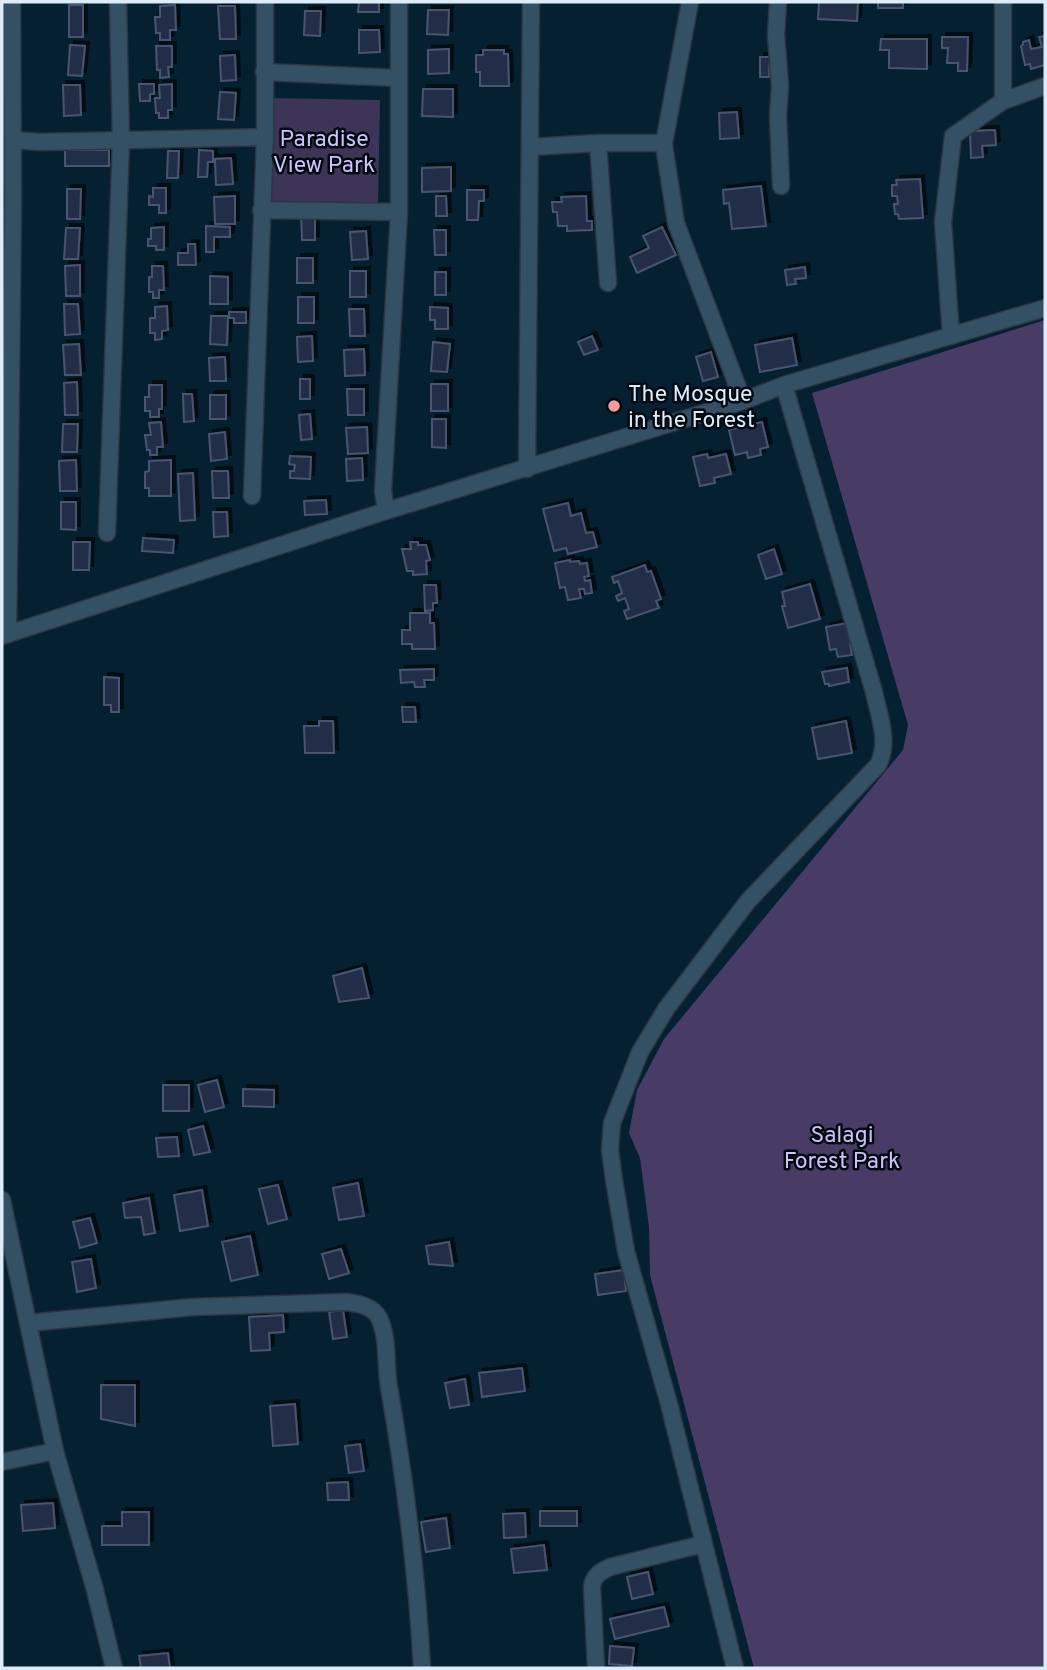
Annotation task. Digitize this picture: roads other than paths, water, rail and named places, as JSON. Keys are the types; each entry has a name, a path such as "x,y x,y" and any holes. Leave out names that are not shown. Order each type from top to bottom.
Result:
{"street":[{"path":"12,2 7,67 14,140 8,201 5,635 386,511 743,401 784,385 1045,308"},
{"path":"107,533 121,141 118,2"},
{"path":"252,496 265,137 265,2"},
{"path":"386,511 383,491 399,212 399,2"},
{"path":"527,469 531,2"},
{"path":"690,2 664,143 676,223 743,401"},
{"path":"778,2 776,35 780,85 780,186"},
{"path":"1003,2 1003,101"},
{"path":"264,72 398,78"},
{"path":"951,336 943,222 953,136 1003,101 1045,86"},
{"path":"14,140 121,141 265,137"},
{"path":"598,143 608,283"},
{"path":"530,147 664,143"},
{"path":"261,210 399,212"},
{"path":"736,1668 669,1404 626,1251 610,1150 612,1123 640,1052 666,1009 748,901 878,765 884,754 885,742 874,692 784,385"},
{"path":"2,1200 8,1256 28,1323 55,1451 95,1590 114,1668"},
{"path":"28,1323 193,1307 347,1302 369,1307 376,1312 385,1345 388,1384 397,1427 410,1522 419,1601 422,1668"},
{"path":"2,1462 55,1451"},
{"path":"596,1668 592,1587 597,1575 610,1567 703,1544"}],"place":[{"name":"The Mosque in the Forest","path":"614,406"}],"park label":[{"name":"Paradise View Park","path":"324,151"},
{"name":"Salagi Forest Park","path":"842,1147"}]}
